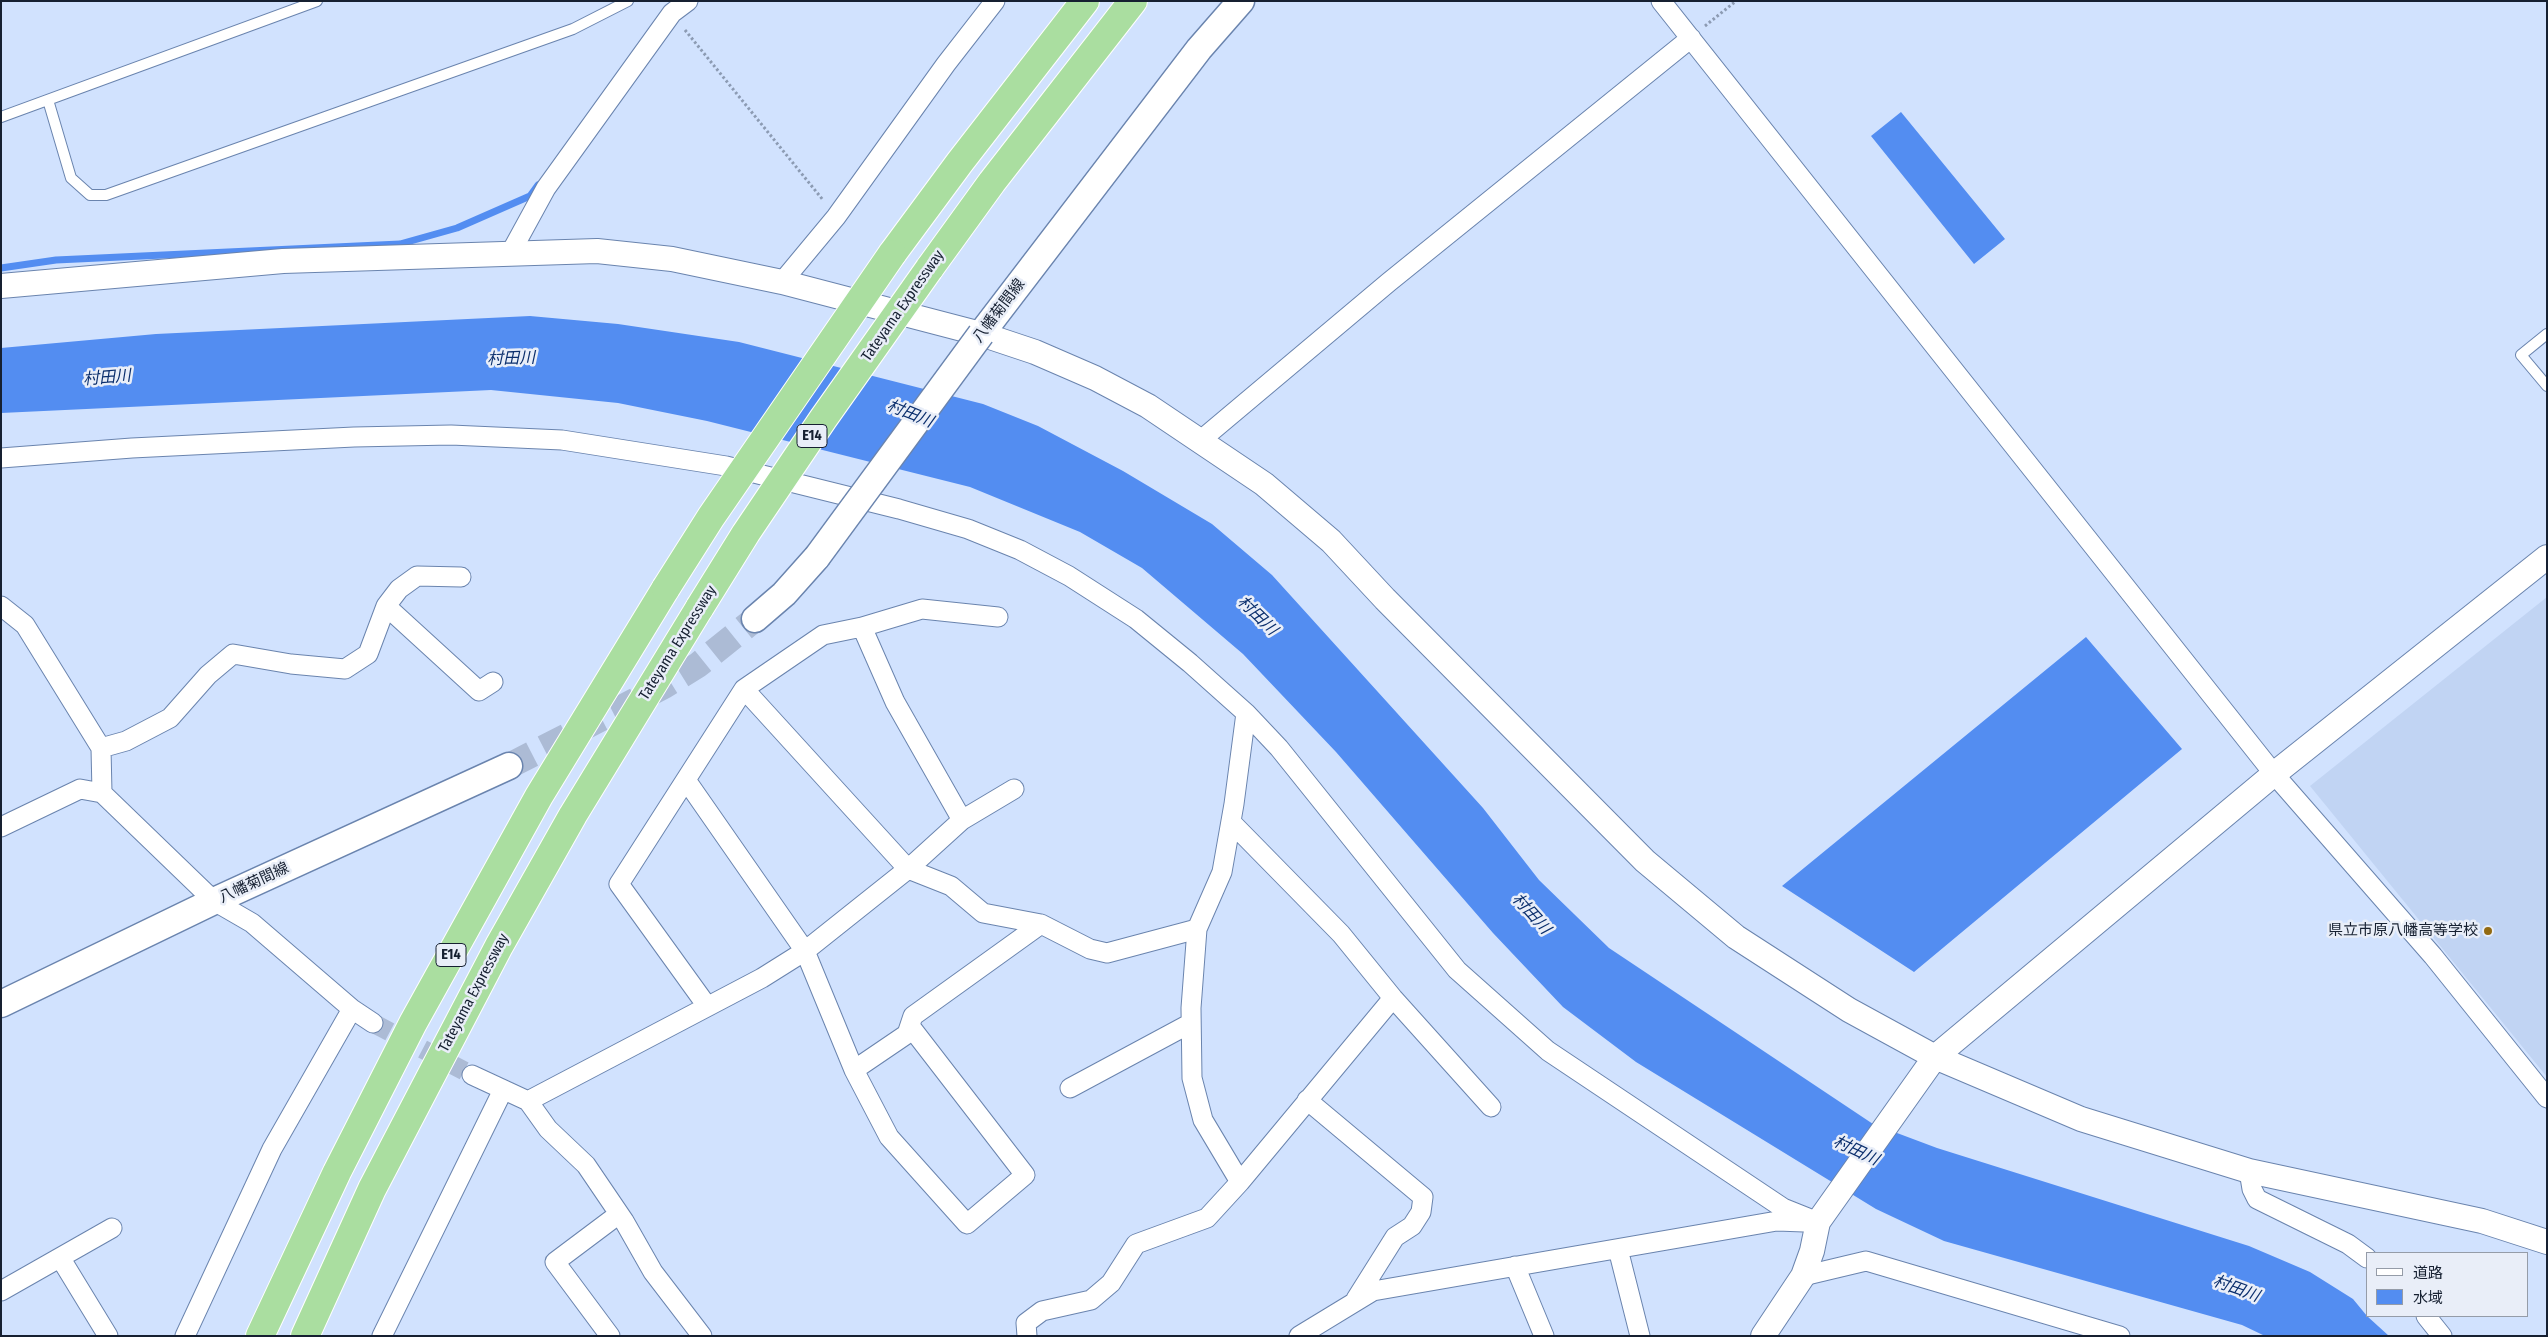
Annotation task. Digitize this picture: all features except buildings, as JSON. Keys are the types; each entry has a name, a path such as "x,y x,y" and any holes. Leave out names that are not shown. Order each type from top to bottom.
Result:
{"highway":[{"name":"E14","path":"260,1336 329,1190 413,1023 539,796 666,588 727,494 892,254 965,155 1085,1"},
{"name":"Tateyama Expressway","path":"305,1336 372,1189 499,946 573,815 700,607 746,533 929,268 998,174 1133,1"}],"main road":[{"name":"八幡菊間線","path":"755,619 784,594 817,557 981,334 1199,50 1241,1"},
{"name":"八幡菊間線","path":"1,1004 214,901 509,766"}],"street":[{"path":"511,252 546,188 672,14 688,1"},
{"path":"782,282 836,217 946,64 995,1"},
{"path":"1661,1 2274,774 2433,956 2547,1098"},
{"path":"1201,440 1389,282 1691,38"},
{"path":"1,286 283,261 511,252 597,251 672,259 782,282 981,334 1035,352 1095,378 1148,406 1264,484 1330,541 1645,862 1736,937 1849,1010 1935,1057 2080,1119 2249,1171 2482,1221 2533,1235 2547,1242"},
{"path":"1,458 248,442 451,435 562,440 726,466 899,509 968,530 1020,550 1069,576 1136,620 1190,663 1246,714 1279,748 1457,970 1548,1050 1783,1208 1818,1222"},
{"path":"1763,1336 1803,1276 1812,1251 1818,1222 1935,1057 2274,774 2547,557"},
{"path":"101,748 126,741 170,718 208,675 233,654 291,664 345,669 368,654 386,606 399,589 417,576 460,577"},
{"path":"1,606 25,626 101,748 102,793"},
{"path":"386,606 479,691 493,682"},
{"path":"707,1006 619,884 744,689 823,635 862,627 922,609 998,618"},
{"path":"862,627 895,702 962,820"},
{"path":"744,689 908,869 951,886 983,913 1041,924 1090,949 1107,953 1196,929"},
{"path":"1240,1182 1203,1120 1192,1078 1191,1023 1196,929 1222,872 1246,714"},
{"path":"686,780 805,952 854,1070 889,1137 967,1224 1025,1175 910,1026"},
{"path":"1,827 80,789 102,793 214,901 252,923 352,1009 373,1023"},
{"path":"528,1101 762,978 805,952 908,869 962,820 1014,789"},
{"path":"1231,822 1341,934 1393,998 1491,1107"},
{"path":"854,1070 908,1034 913,1016 1041,924"},
{"path":"1027,1336 1026,1323 1042,1311 1092,1300 1111,1282 1136,1244 1207,1218 1240,1182 1393,998"},
{"path":"185,1336 272,1149 352,1009"},
{"path":"1070,1088 1191,1023"},
{"path":"472,1075 528,1101 548,1129 586,1165 619,1214 653,1272 702,1336"},
{"path":"382,1336 503,1090"},
{"path":"1307,1100 1423,1197 1421,1212 1412,1226 1395,1237 1356,1299"},
{"path":"2249,1171 2252,1189 2257,1199 2348,1244 2366,1257"},
{"path":"610,1336 554,1262 619,1214"},
{"path":"1299,1336 1356,1299 1373,1292 1777,1221 1818,1222"},
{"path":"1,1291 61,1259 112,1228"},
{"path":"1618,1249 1640,1336"},
{"path":"61,1259 108,1336"},
{"path":"1803,1276 1866,1261 2120,1336"},
{"path":"1515,1266 1544,1336"},
{"path":"2427,1317 2442,1336"}],"lane":[{"path":"1,117 317,1"},
{"path":"48,100 71,178 90,196 106,195 573,29 628,1"},
{"path":"2547,334 2521,355 2547,386"}],"path":[{"path":"1691,38 1736,1"},
{"path":"672,14 836,217"}],"shaded area":[{"name":"県立市原八幡高等学校","path":"2547,597 2547,1077 2310,786"}],"water":[{"path":"1901,112 2005,239 1974,264 1871,136"},
{"name":"村田川","path":"530,316 618,324 739,342 983,404 1038,426 1123,471 1212,524 1272,575 1483,808 1539,880 1609,948 1873,1124 1937,1148 2249,1246 2310,1272 2353,1299 2366,1317 2389,1336 2265,1336 2242,1325 1944,1241 1876,1209 1636,1062 1563,1007 1493,933 1336,752 1243,654 1142,568 1080,532 970,487 707,421 618,403 491,390 1,413 1,348 156,334"},
{"path":"2086,637 2182,749 1914,972 1782,886"}],"waterway":[{"path":"1,268 56,260 400,244 457,228 530,196 538,185"}],"tunnel":[{"path":"509,766 664,686 698,665 755,619"},
{"path":"373,1023 472,1075"}],"place":[{"name":"県立市原八幡高等学校","path":"2488,931"}]}
